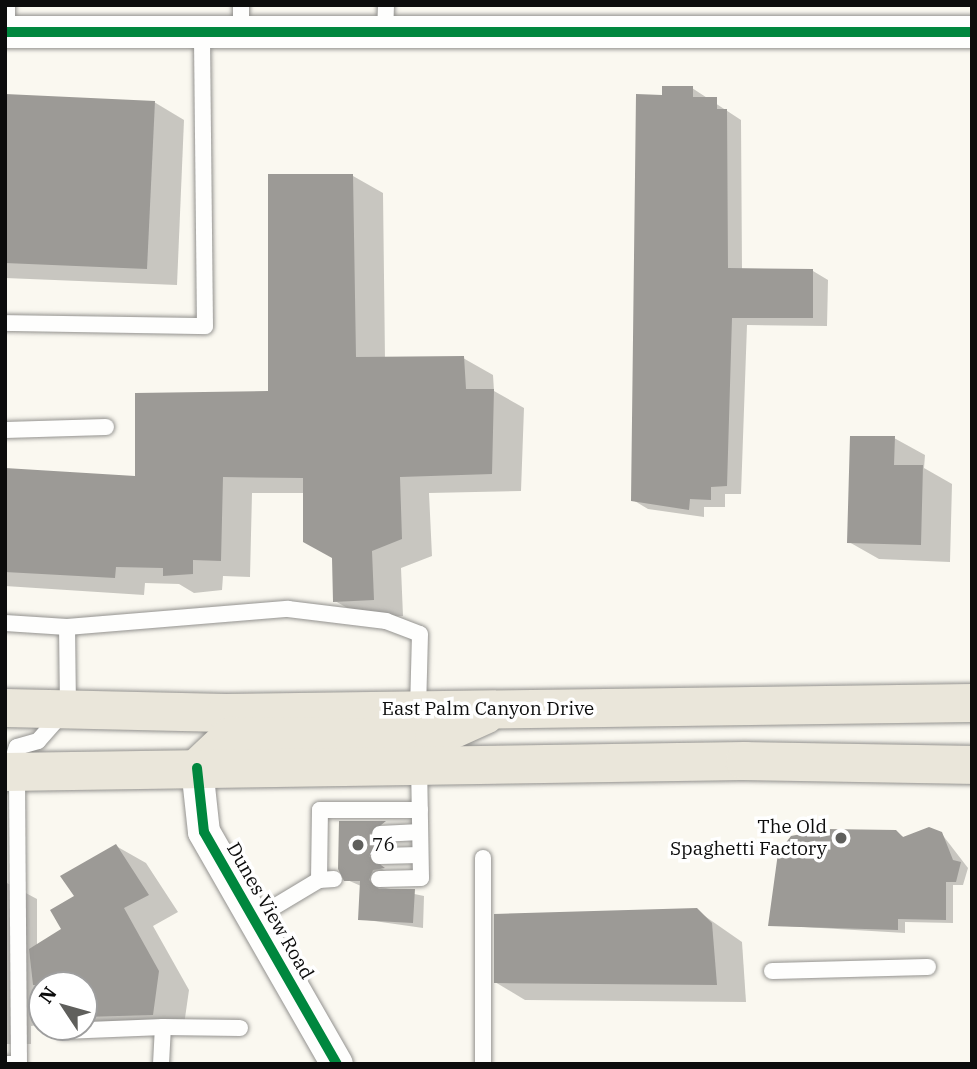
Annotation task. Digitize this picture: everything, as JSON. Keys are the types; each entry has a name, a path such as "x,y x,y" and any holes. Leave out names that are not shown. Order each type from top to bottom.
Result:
{"main road":[{"name":"East Palm Canyon Drive","path":"5,708 68,707 226,713 972,703"},
{"path":"197,768 231,736 435,738 500,708"},
{"path":"10,772 197,768 972,765"}],"street":[{"path":"6,23 202,34 241,20 385,20 972,32"},
{"name":"Dunes View Road","path":"197,768 204,832 337,1064"}],"lane":[{"path":"5,323 205,326 202,34"},
{"path":"5,430 106,427"},
{"path":"5,623 67,627 288,609 386,621 420,634 418,709"},
{"path":"5,1064 19,1064 10,845 10,772 17,747 38,741 68,707 67,627"},
{"path":"379,878 421,878 419,767"},
{"path":"254,919 326,879 326,833 320,810 420,810"},
{"path":"380,834 420,832"},
{"path":"379,856 420,855"},
{"path":"483,858 484,1064"},
{"path":"772,971 928,967"},
{"path":"161,1064 163,1027"},
{"path":"98,1030 240,1028"}],"building":[{"path":"662,86 693,86 693,97 717,97 717,109 727,109 728,268 813,269 813,318 732,318 727,486 711,487 711,500 690,499 689,510 631,501 636,94 662,95"},
{"path":"5,94 155,101 147,269 5,263"},
{"path":"268,174 353,174 356,357 464,356 466,389 494,389 492,474 400,477 402,539 372,551 374,600 333,602 332,558 303,542 303,478 223,477 221,561 193,560 193,574 163,576 163,568 116,567 115,578 5,572 5,468 135,476 135,393 268,391"},
{"path":"850,436 895,436 894,465 923,465 921,545 847,543"},
{"path":"339,821 386,821 370,834 385,845 369,856 385,868 373,870 369,880 379,889 415,889 413,923 358,920 360,881 344,881 338,869"},
{"path":"929,827 942,832 953,860 961,862 956,882 946,882 946,920 898,919 898,930 768,926 778,853 791,836 826,829 896,830 903,837"},
{"path":"116,844 149,895 124,908 159,971 153,1015 98,1017 98,971 31,971 29,949 61,929 50,910 74,896 60,876"},
{"path":"697,908 712,923 717,985 494,983 494,914"}],"cycle path":[{"path":"5,32 972,32"},
{"path":"197,768 204,832 337,1064"}],"place":[{"name":"The Old Spaghetti Factory","path":"841,838"},
{"name":"76","path":"358,845"}]}
